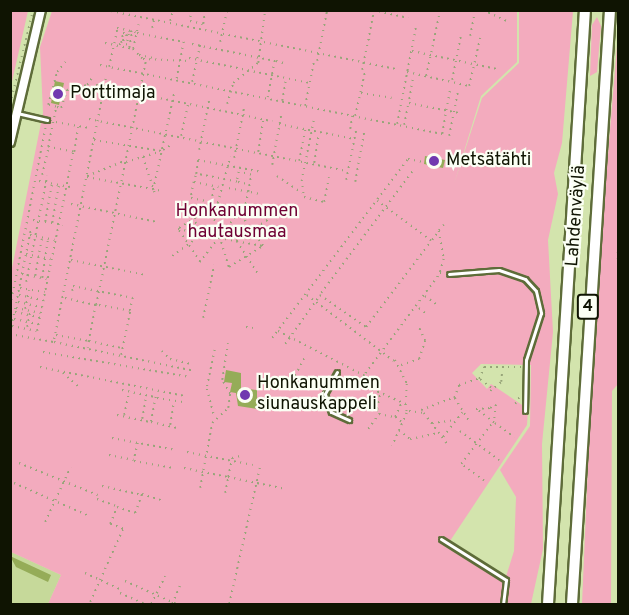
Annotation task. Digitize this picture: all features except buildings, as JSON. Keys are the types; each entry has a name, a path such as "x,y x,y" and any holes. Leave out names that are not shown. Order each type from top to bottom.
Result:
{"highway":[{"name":"Lahdenväylä","path":"548,604 585,10"},
{"name":"Lahdenväylä","path":"572,604 610,10"}],"main road":[{"path":"10,141 41,10"}],"lane":[{"path":"16,113 48,120"},
{"path":"449,274 499,270 525,279 537,291 541,314 526,360 525,411"},
{"path":"337,372 325,394 331,412 349,420"},
{"path":"441,539 506,580 503,604"}],"path":[{"path":"10,104 33,10"},
{"path":"111,10 398,69"},
{"path":"139,16 140,10"},
{"path":"170,23 172,10"},
{"path":"192,10 190,21 203,24 205,10"},
{"path":"220,42 227,10"},
{"path":"227,104 230,90 238,78 251,71 258,57 265,10"},
{"path":"305,106 319,53 327,10"},
{"path":"426,76 440,10"},
{"path":"470,36 475,10"},
{"path":"483,10 507,21"},
{"path":"350,129 360,93 374,11 408,18"},
{"path":"152,28 154,19"},
{"path":"133,49 138,25"},
{"path":"397,125 416,25"},
{"path":"110,67 117,28 184,42 176,80"},
{"path":"122,43 127,45 129,34 132,31"},
{"path":"129,48 132,31"},
{"path":"118,46 122,43 123,33 129,34"},
{"path":"452,82 461,34"},
{"path":"407,72 469,86 480,38"},
{"path":"368,39 371,44"},
{"path":"105,43 133,49 146,59 156,58"},
{"path":"192,44 284,63"},
{"path":"192,83 200,45"},
{"path":"411,50 497,69"},
{"path":"139,55 197,60 310,82"},
{"path":"87,349 146,59"},
{"path":"267,98 275,61"},
{"path":"65,62 57,72 48,105 61,108 67,90 87,85 93,76"},
{"path":"100,65 442,134 450,88"},
{"path":"282,102 287,78"},
{"path":"54,342 106,79"},
{"path":"404,126 413,80"},
{"path":"96,85 272,121"},
{"path":"449,136 458,90"},
{"path":"153,190 174,93"},
{"path":"360,93 392,98"},
{"path":"199,150 208,100"},
{"path":"409,102 459,113"},
{"path":"181,137 188,104"},
{"path":"42,175 56,107"},
{"path":"234,158 244,107"},
{"path":"272,165 281,115"},
{"path":"89,119 348,171"},
{"path":"257,153 263,119"},
{"path":"10,306 48,120 87,128"},
{"path":"303,194 314,121"},
{"path":"279,124 355,139"},
{"path":"35,339 78,126"},
{"path":"299,161 305,129"},
{"path":"346,180 356,130"},
{"path":"313,164 319,132"},
{"path":"355,182 364,132"},
{"path":"93,140 162,151"},
{"path":"86,177 125,161 162,151 171,145"},
{"path":"48,147 73,152"},
{"path":"142,157 156,196"},
{"path":"225,188 230,157"},
{"path":"272,338 408,159 424,162"},
{"path":"214,186 211,202 191,198 198,160 262,172"},
{"path":"285,344 414,169"},
{"path":"217,204 244,210 251,175 239,172 237,182"},
{"path":"196,174 249,184"},
{"path":"26,282 47,176"},
{"path":"277,176 303,194 324,202 329,177"},
{"path":"86,177 163,191"},
{"path":"39,181 70,187"},
{"path":"194,182 258,194"},
{"path":"45,222 52,183"},
{"path":"52,223 59,185"},
{"path":"216,208 220,187"},
{"path":"377,201 431,241"},
{"path":"183,202 202,234"},
{"path":"71,204 157,222"},
{"path":"178,229 211,208 228,267 263,246"},
{"path":"178,229 200,262 239,213 263,246"},
{"path":"236,241 269,219"},
{"path":"33,220 63,225"},
{"path":"320,295 366,327 444,225"},
{"path":"31,228 10,333 191,370"},
{"path":"178,229 263,246"},
{"path":"358,383 418,307 440,273 444,259 439,231"},
{"path":"172,256 202,234"},
{"path":"29,235 56,240"},
{"path":"35,276 42,237"},
{"path":"42,278 48,238"},
{"path":"236,241 257,273"},
{"path":"618,252 618,260"},
{"path":"26,254 52,259"},
{"path":"70,260 146,275"},
{"path":"203,318 214,265"},
{"path":"440,273 449,274"},
{"path":"22,274 48,279"},
{"path":"72,291 73,286 133,298 121,356"},
{"path":"20,288 45,292"},
{"path":"25,309 29,290"},
{"path":"306,294 401,365"},
{"path":"18,295 43,300"},
{"path":"425,296 436,304"},
{"path":"63,298 130,311"},
{"path":"17,302 42,307"},
{"path":"418,307 428,315"},
{"path":"16,308 41,313"},
{"path":"27,329 31,311"},
{"path":"15,312 40,318"},
{"path":"13,319 38,324"},
{"path":"12,326 37,331"},
{"path":"246,327 253,328"},
{"path":"401,365 419,359 425,341 419,328"},
{"path":"278,331 377,382"},
{"path":"55,334 122,348"},
{"path":"200,488 216,419 228,408 230,398 222,380 228,343"},
{"path":"214,350 207,389 216,419"},
{"path":"162,351 170,359 192,364"},
{"path":"43,352 190,377"},
{"path":"258,386 292,381 306,355"},
{"path":"395,417 408,385 401,376 401,365"},
{"path":"479,379 484,367 501,370 522,366 521,376"},
{"path":"40,367 185,396"},
{"path":"490,391 501,382 501,370"},
{"path":"64,372 80,388"},
{"path":"408,411 421,410 454,398 459,385 479,379"},
{"path":"479,379 491,388"},
{"path":"515,404 521,386"},
{"path":"372,389 403,401 408,411"},
{"path":"122,390 183,402"},
{"path":"124,416 129,392"},
{"path":"377,410 380,392"},
{"path":"142,420 147,395"},
{"path":"151,422 156,397"},
{"path":"454,398 468,420"},
{"path":"170,426 174,400"},
{"path":"360,404 395,417 402,423"},
{"path":"484,481 461,464 494,422 496,405 476,409 494,422 514,437"},
{"path":"421,410 449,446"},
{"path":"392,446 408,411"},
{"path":"368,429 382,412"},
{"path":"443,437 463,412"},
{"path":"117,415 178,428"},
{"path":"431,423 457,420"},
{"path":"398,430 410,439 438,433"},
{"path":"460,430 499,460"},
{"path":"112,438 176,450"},
{"path":"134,460 138,443"},
{"path":"187,452 253,465"},
{"path":"109,455 172,468"},
{"path":"231,460 240,456"},
{"path":"225,493 231,460"},
{"path":"19,463 98,495"},
{"path":"229,604 260,466"},
{"path":"45,522 70,468"},
{"path":"184,468 286,489"},
{"path":"14,483 89,516"},
{"path":"102,486 161,500"},
{"path":"97,499 135,513 142,495"},
{"path":"90,602 123,529 110,524 117,507"},
{"path":"86,573 145,604"},
{"path":"151,604 165,576"},
{"path":"125,581 172,604 177,604"},
{"path":"172,604 182,583"}],"shaded area":[{"path":"11,552 61,575 48,604 11,604"}],"green space":[{"path":"10,11 28,11 11,86"},
{"name":"Honkanummen hautausmaa","path":"52,11 517,11 517,62 481,96 454,184 482,98 519,63 519,11 573,11 562,143 554,173 558,194 548,240 553,332 542,444 543,549 531,604 48,604 61,575 11,552 11,273 43,113 40,47","holes":["481,364 531,365 530,426 500,470 516,497 514,551 504,583 446,547 527,425 528,409 491,384 487,389 472,373"]},
{"path":"597,17 601,26 597,72 590,76 592,25"},
{"path":"618,33 618,384 612,391 611,604 582,604 594,326"}],"place":[{"name":"Porttimaja","path":"58,94"},
{"name":"Metsätähti","path":"434,161"},
{"name":"Honkanummen siunauskappeli","path":"245,395"}]}
